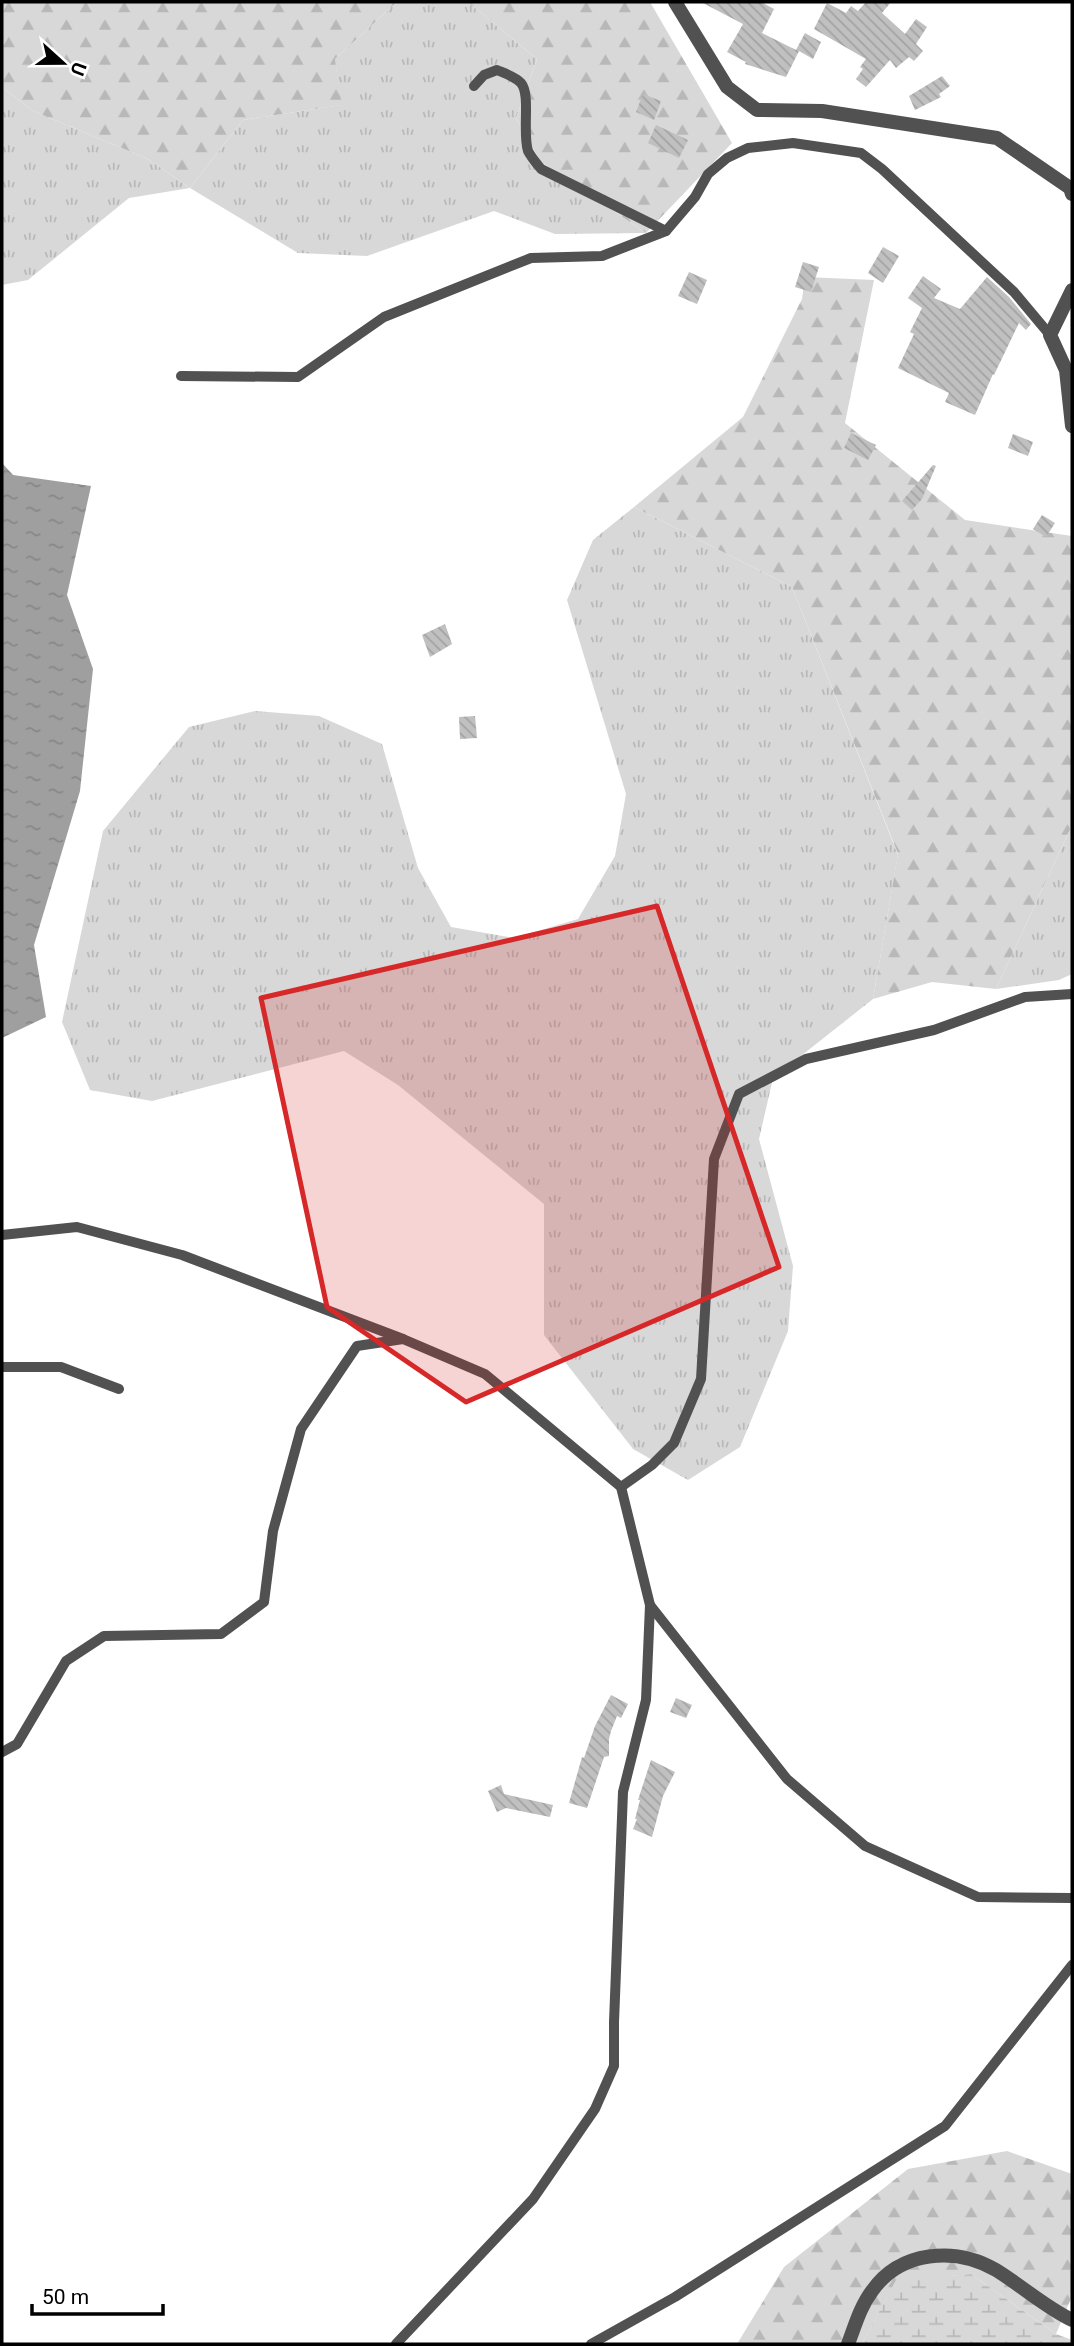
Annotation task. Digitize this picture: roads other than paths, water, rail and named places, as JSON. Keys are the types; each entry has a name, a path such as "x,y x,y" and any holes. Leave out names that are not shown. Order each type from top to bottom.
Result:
{"street":[{"path":"675,2 727,87 757,110 822,111 997,138 1070,188 1072,194"},
{"path":"1072,290 1049,335 1066,370 1072,426"},
{"path":"848,2344 871,2291 888,2272 911,2260 930,2255 957,2257 993,2269 1072,2320"}],"lane":[{"path":"474,86 484,75 496,70 519,80 524,86 526,96 524,128 528,152 541,169 666,231"},
{"path":"181,376 298,377 383,317 531,258 602,256 666,231 695,197 708,174 726,158 748,148 793,143 861,153 882,169 1014,292 1049,335"},
{"path":"621,1487 652,1465 674,1443 701,1379 714,1159 739,1094 806,1059 934,1030 1025,997 1072,994"},
{"path":"2,1234 77,1227 90,1230 182,1255 403,1339 485,1374 621,1487 650,1605 646,1700 624,1792 614,2066 595,2109 534,2199 396,2344"},
{"path":"2,1752 17,1744 66,1661 104,1636 221,1634 264,1602 273,1531 301,1429 357,1346 403,1339"},
{"path":"2,1367 61,1367 119,1389"},
{"path":"650,1605 787,1779 865,1846 978,1897 1072,1898"},
{"path":"591,2344 675,2297 946,2126 1072,1965"}],"water":[{"path":"2,463 13,475 91,486 67,595 93,669 80,791 34,945 46,1017 2,1038"}]}
